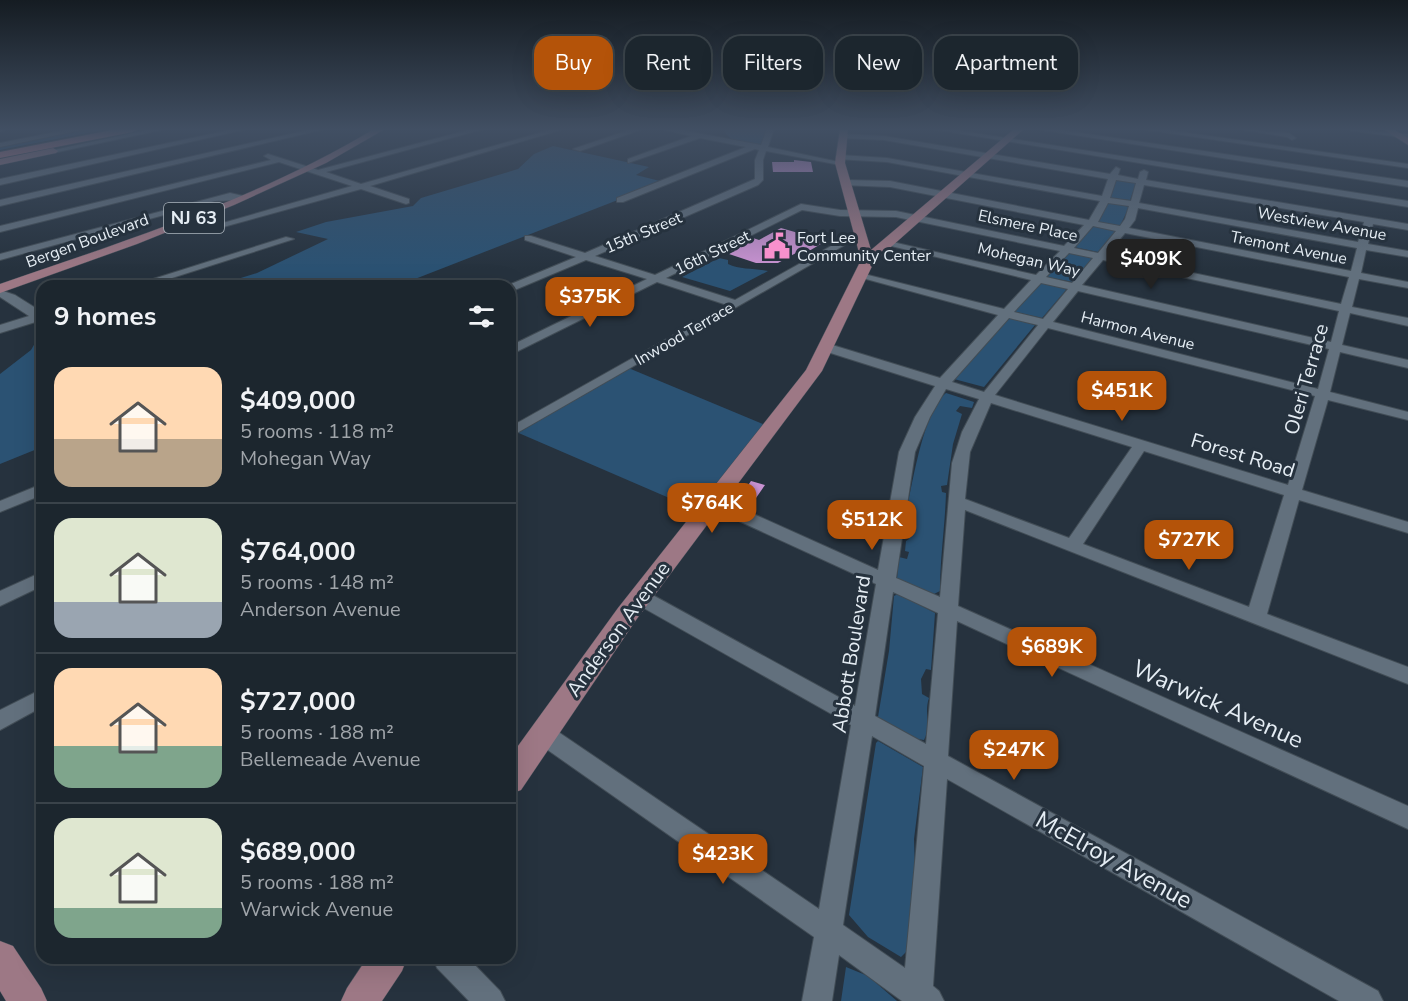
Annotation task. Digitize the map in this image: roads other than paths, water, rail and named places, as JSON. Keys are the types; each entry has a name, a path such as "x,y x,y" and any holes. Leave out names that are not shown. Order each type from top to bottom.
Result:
{"main road":[{"name":"Bergen Boulevard","path":"0,291 300,176"},
{"path":"843,176 859,234 864,268"},
{"path":"864,268 964,176"},
{"name":"Anderson Avenue","path":"516,772 640,597 814,371 864,268"},
{"path":"0,959 28,1001"},
{"path":"360,1001 385,964"}],"street":[{"path":"0,182 29,176"},
{"path":"0,203 120,176"},
{"path":"0,229 215,176"},
{"path":"327,176 406,201"},
{"path":"219,226 399,176"},
{"path":"620,200 684,176"},
{"name":"15th Street","path":"516,286 755,183 759,180 759,176"},
{"name":"Westview Avenue","path":"975,176 1408,254"},
{"name":"Abbott Boulevard","path":"817,1001 907,452 919,421 943,384 1091,224 1100,212 1113,176"},
{"path":"1133,176 1408,227"},
{"path":"1230,176 1408,204"},
{"path":"1352,176 1408,184"},
{"path":"921,998 935,761 947,609 956,501 965,442 972,423 987,397 1130,220 1142,177"},
{"name":"Tremont Avenue","path":"845,183 890,184 1408,285"},
{"path":"0,257 214,199 230,196 244,197"},
{"path":"896,214 914,214 931,204"},
{"name":"16th Street","path":"516,348 801,207 853,213"},
{"name":"Elsmere Place","path":"853,213 896,214 918,218 1408,322"},
{"name":"Oleri Terrace","path":"1256,617 1323,394 1369,221"},
{"name":"Inwood Terrace","path":"516,430 859,234"},
{"path":"528,238 736,304"},
{"path":"156,280 289,239"},
{"name":"Mohegan Way","path":"888,244 1408,364"},
{"name":"Harmon Avenue","path":"864,268 1044,324 1408,416"},
{"path":"0,291 36,314"},
{"path":"0,329 36,318"},
{"name":"Forest Road","path":"825,347 1408,528"},
{"path":"1073,546 1141,445"},
{"path":"0,507 36,492"},
{"path":"956,501 1408,676"},
{"name":"Warwick Avenue","path":"712,502 1408,818"},
{"path":"0,599 36,581"},
{"name":"McElroy Avenue","path":"640,597 1368,1001"},
{"path":"0,721 36,700"},
{"path":"543,734 921,998"},
{"path":"453,964 490,1001"}],"place":[{"name":"Fort Lee Community Center","path":"777,246"}]}
